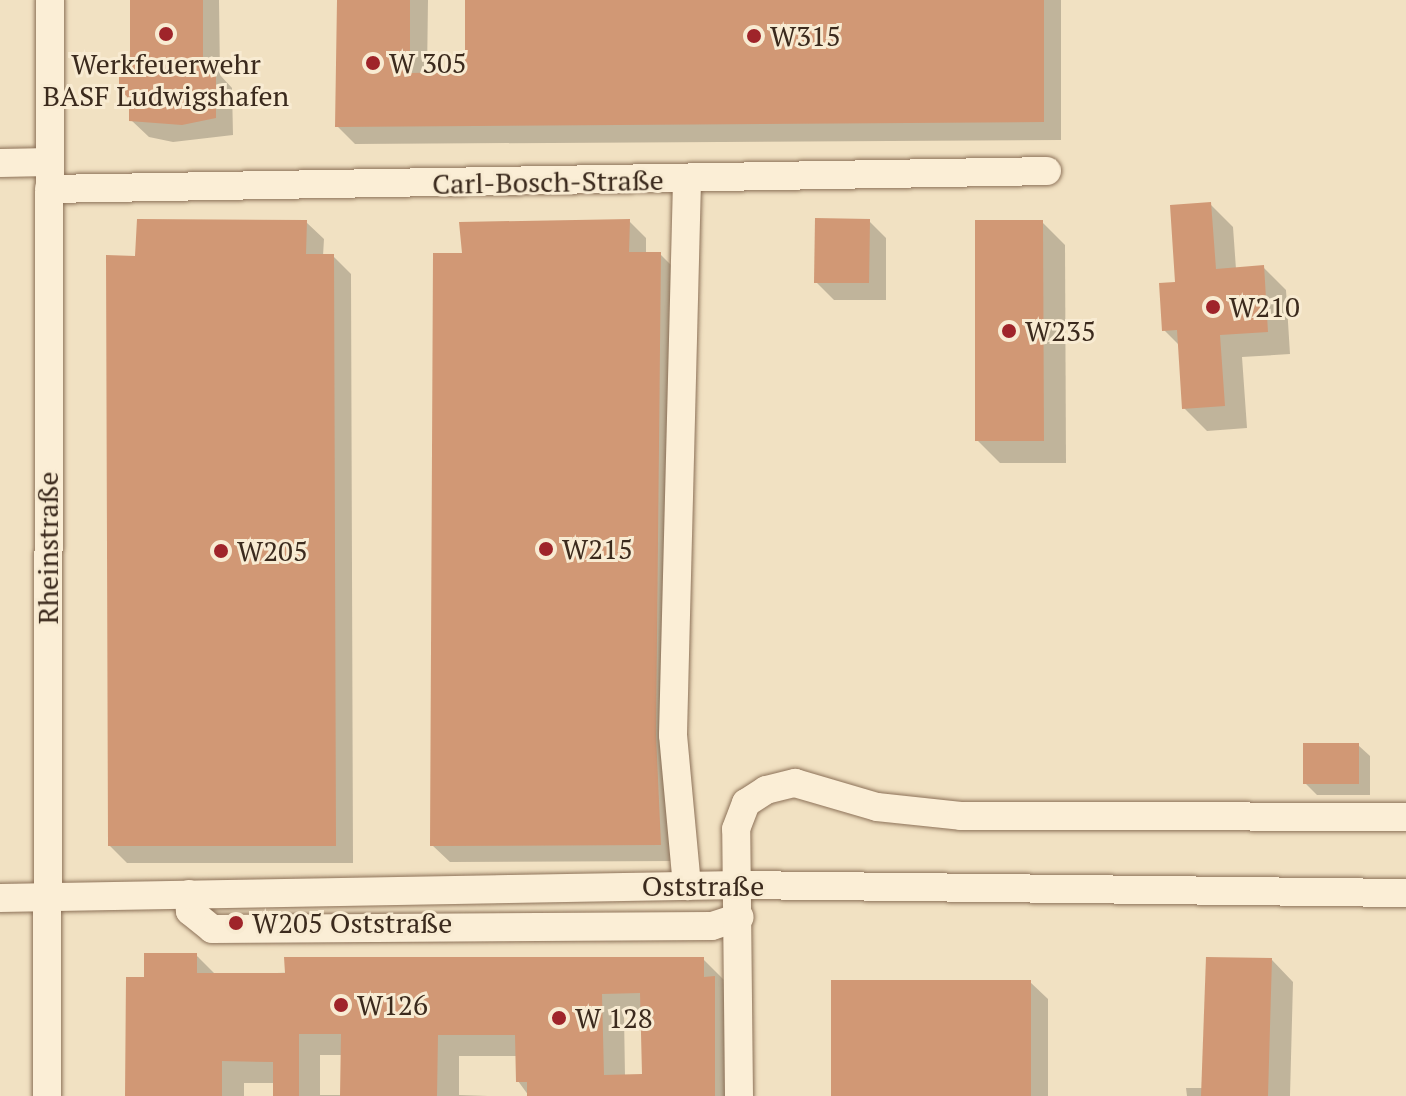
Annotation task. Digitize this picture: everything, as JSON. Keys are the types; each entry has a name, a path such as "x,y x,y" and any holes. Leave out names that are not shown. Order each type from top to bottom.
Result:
{"street":[{"name":"Rheinstraße","path":"47,1096 50,0"},
{"name":"Carl-Bosch-Straße","path":"0,163 49,175 687,181 1047,171"},
{"path":"687,181 673,735 687,886"},
{"path":"739,1096 740,917 736,829 746,803 766,790 795,783 877,807 961,816 1406,817"},
{"name":"Oststraße","path":"0,898 739,885 1406,893"},
{"path":"189,894 190,911 212,929 712,926 740,917"}],"building":[{"name":"Werkfeuerwehr BASF Ludwigshafen","path":"130,0 203,0 203,69 216,68 216,118 182,125 129,121 129,99 119,88 119,75 130,62"},
{"name":"W315","path":"337,0 410,0 410,73 465,72 465,0 1044,0 1044,122 335,127"},
{"name":"W210","path":"1211,202 1216,269 1264,265 1268,332 1220,335 1225,406 1182,409 1177,330 1162,331 1159,283 1175,282 1170,205"},
{"path":"815,218 870,219 869,283 814,283"},
{"name":"W205","path":"137,219 307,220 306,254 334,254 336,846 108,846 106,255 135,256"},
{"name":"W215","path":"630,219 629,252 661,252 656,735 661,845 430,846 433,253 462,253 459,222"},
{"name":"W235","path":"975,220 1043,220 1044,441 975,441"},
{"path":"1303,743 1359,743 1359,784 1303,784"},
{"path":"144,953 197,953 197,973 285,973 284,957 704,957 704,977 715,976 715,1096 527,1096 527,1082 516,1082 515,1035 438,1035 437,1096 340,1096 341,1034 299,1034 299,1096 273,1096 273,1062 222,1061 222,1096 125,1096 126,977 144,977","holes":["640,993 642,1074 604,1075 602,994"]},
{"path":"1206,957 1272,958 1268,1096 1201,1096"},
{"path":"831,980 1031,980 1031,1096 831,1096"}],"place":[{"name":"Werkfeuerwehr BASF Ludwigshafen","path":"166,34"},
{"name":"W315","path":"754,36"},
{"name":"W 305","path":"373,63"},
{"name":"W210","path":"1213,307"},
{"name":"W235","path":"1009,331"},
{"name":"W215","path":"546,549"},
{"name":"W205","path":"221,551"},
{"name":"W205 Oststraße","path":"236,923"},
{"name":"W126","path":"341,1005"},
{"name":"W 128","path":"559,1018"}]}
